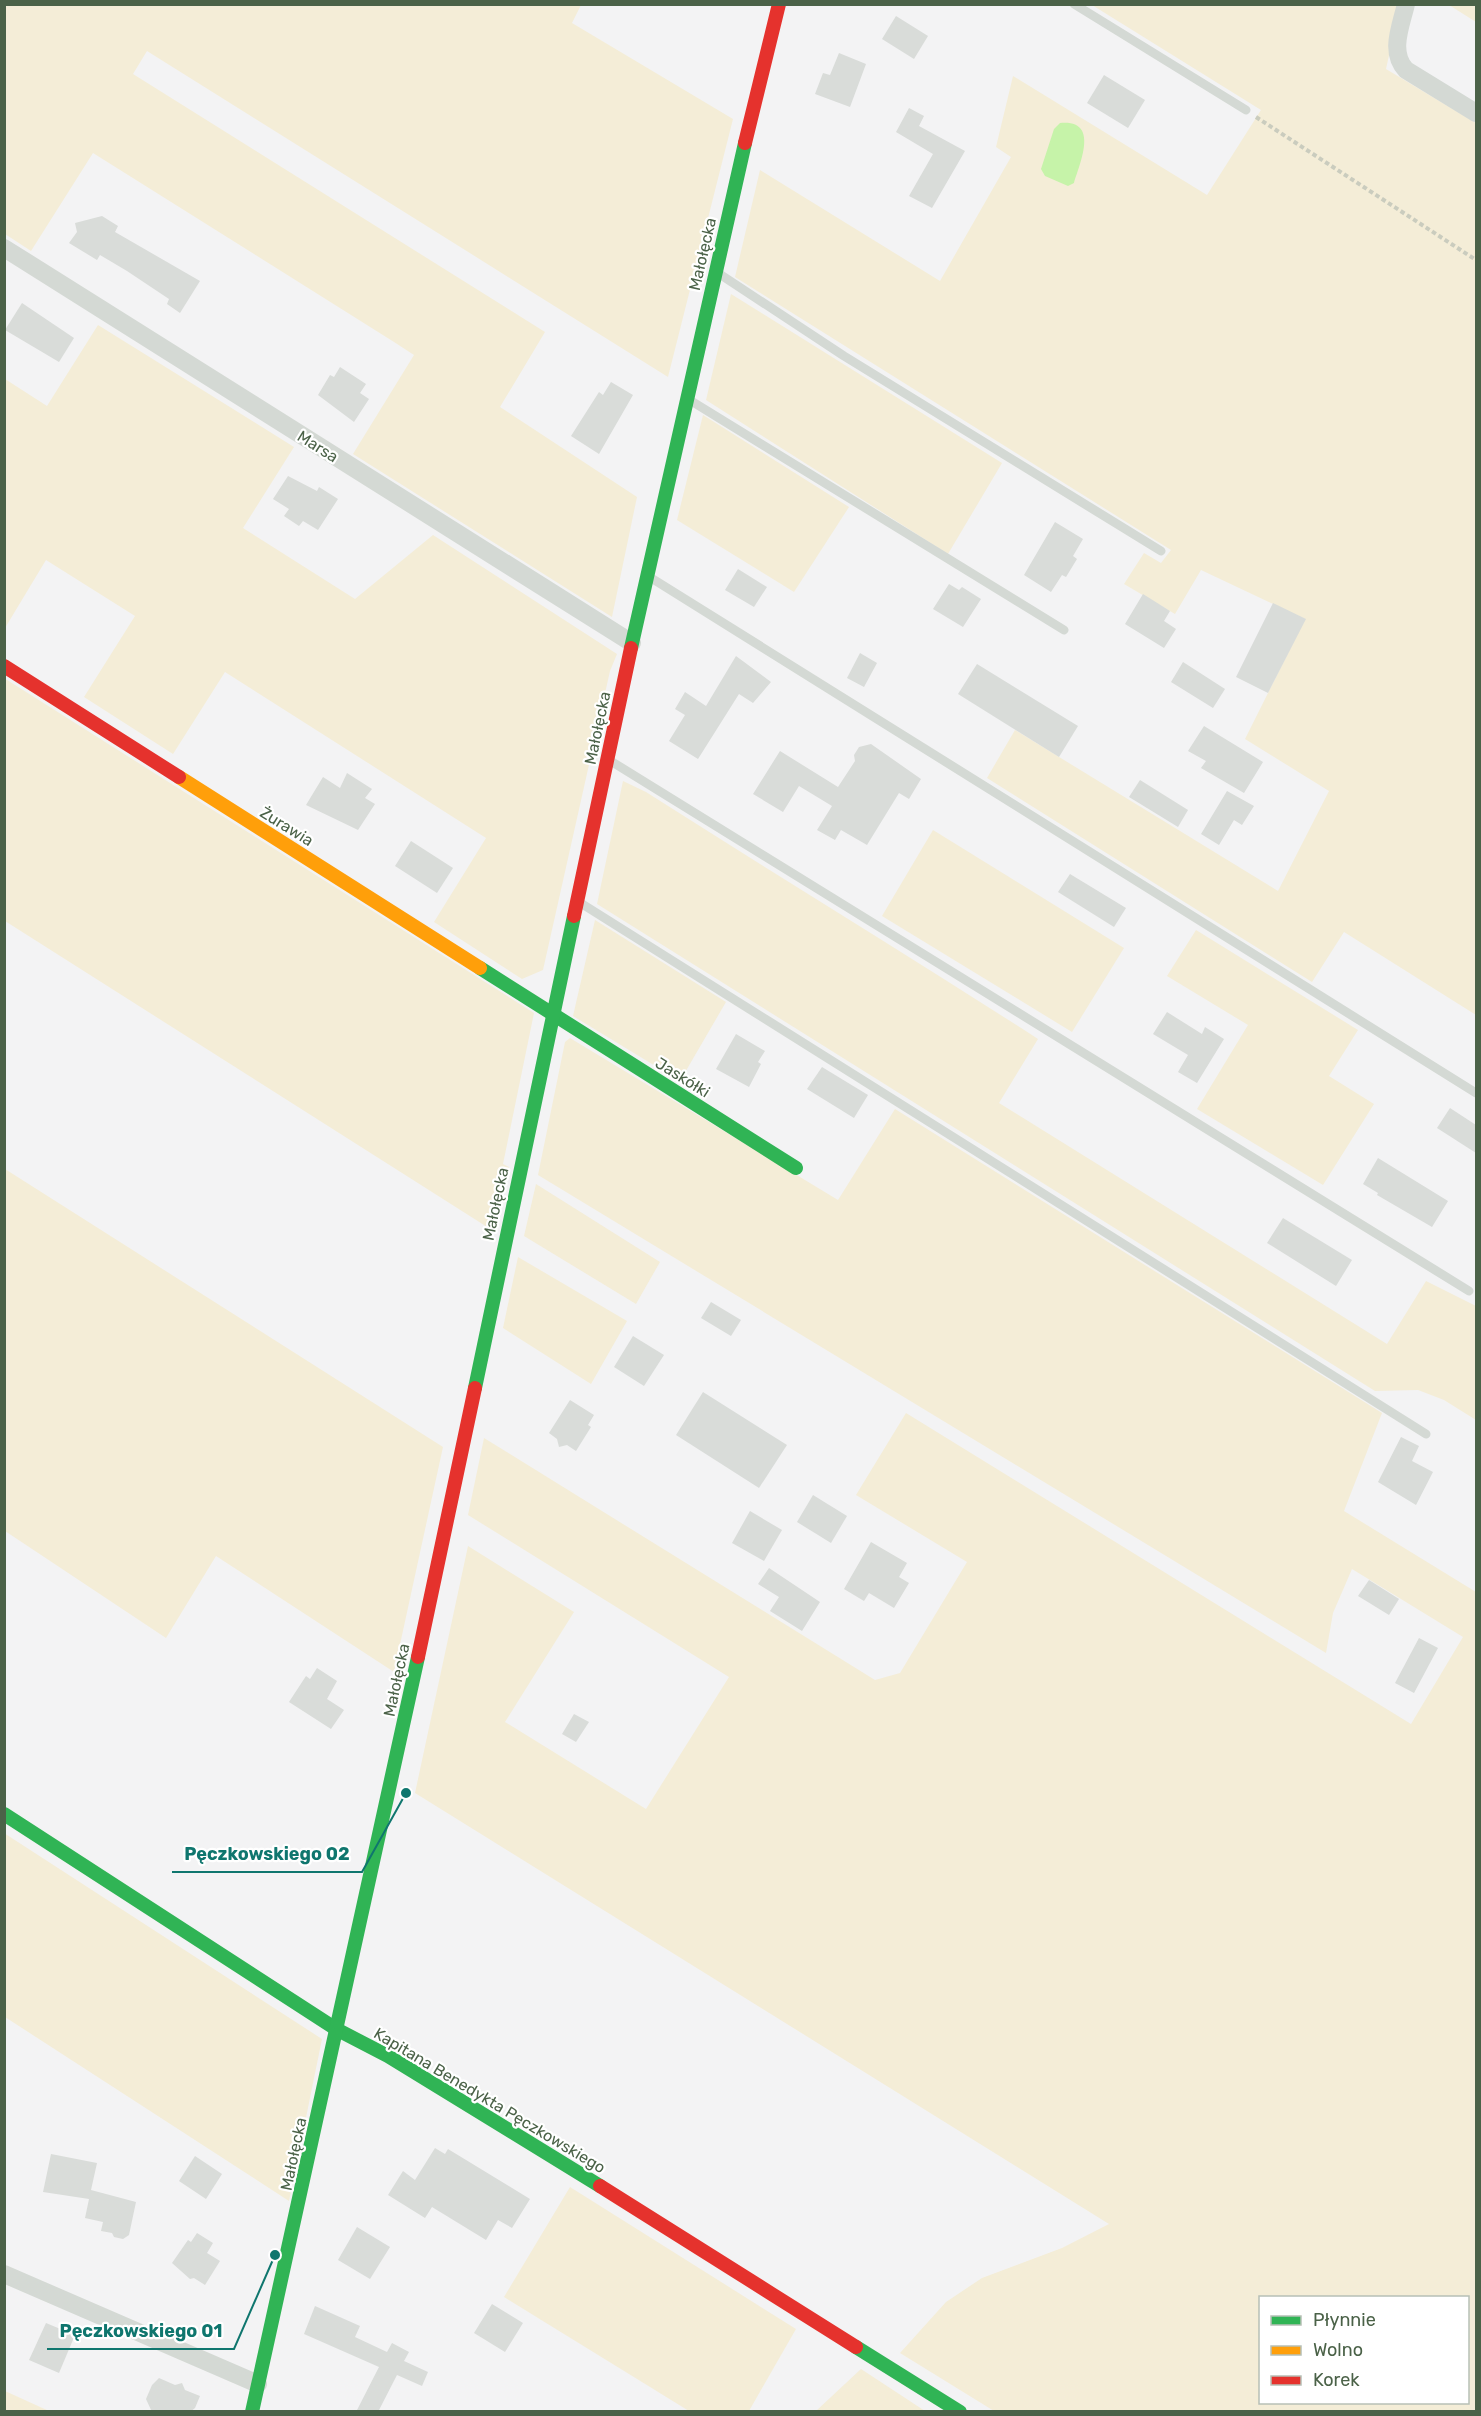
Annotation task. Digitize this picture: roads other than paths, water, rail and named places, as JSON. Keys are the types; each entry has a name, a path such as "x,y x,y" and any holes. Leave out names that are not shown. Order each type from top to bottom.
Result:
{"street":[{"name":"Małołęcka","path":"252,2412 394,1771 646,575 779,4"},
{"path":"1406,4 1397,46 1398,61 1406,70 1476,112"},
{"name":"Marsa","path":"4,248 632,643"},
{"name":"Żurawia","path":"4,666 552,1014"},
{"name":"Jaskółki","path":"552,1014 796,1168"},
{"name":"Kapitana Benedykta Pęczkowskiego","path":"4,1814 336,2029 388,2056 518,2134 960,2412"},
{"path":"4,2274 258,2384"}],"lane":[{"path":"1074,4 1246,110"},
{"path":"716,271 844,356 1161,551"},
{"path":"687,399 1064,630"},
{"path":"646,575 1476,1093"},
{"path":"607,759 1469,1291"},
{"path":"577,901 1426,1434"}],"place":[{"name":"Pęczkowskiego 02","path":"406,1793"},
{"name":"Pęczkowskiego 01","path":"275,2255"}]}
